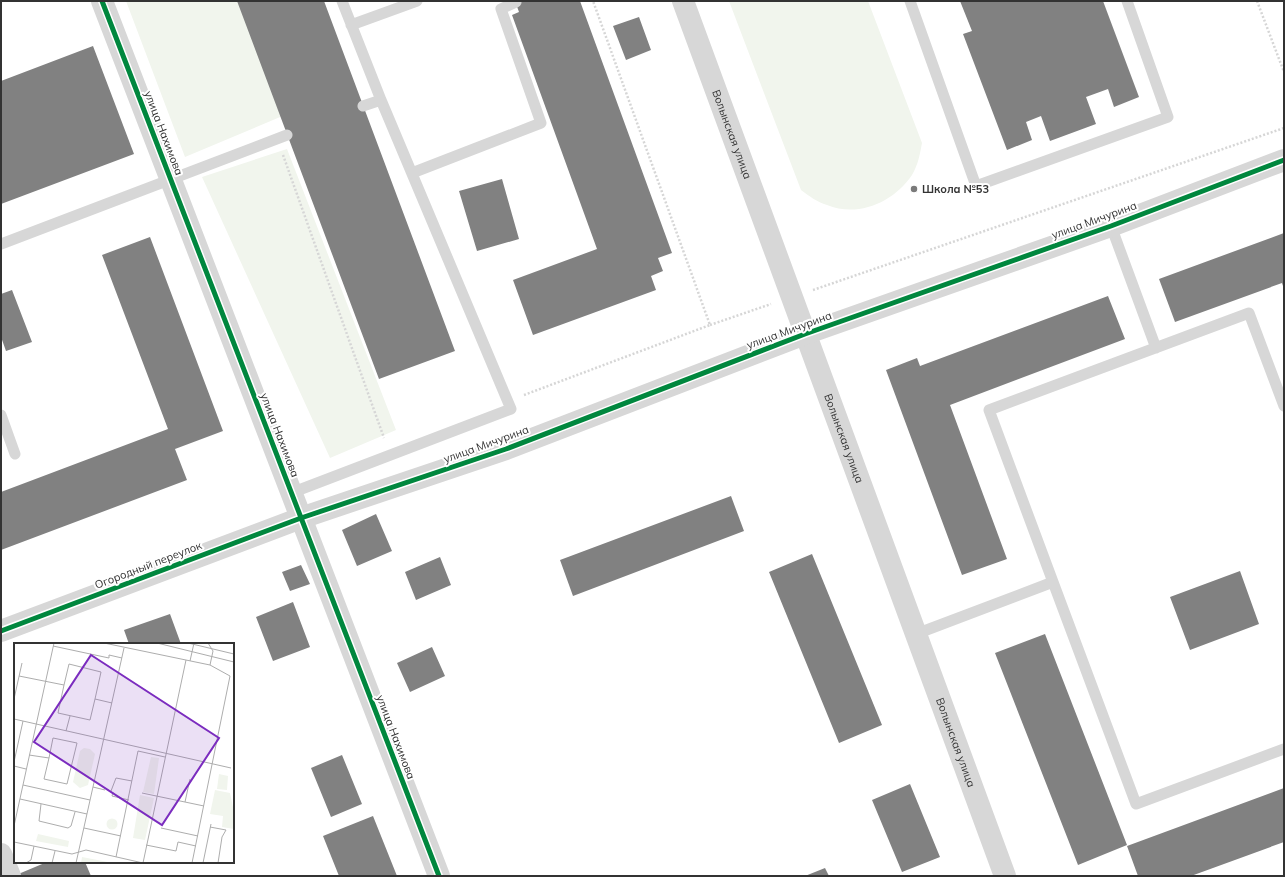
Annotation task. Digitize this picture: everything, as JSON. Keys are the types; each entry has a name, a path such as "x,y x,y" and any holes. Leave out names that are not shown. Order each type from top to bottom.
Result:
{"street":[{"name":"улица Нахимова","path":"102,1 439,876"},
{"name":"Волынская улица","path":"683,1 1005,876"},
{"name":"улица Мичурина","path":"301,518 506,449 805,334 1111,226 1284,160"},
{"name":"Огородный переулок","path":"1,631 301,518"},
{"path":"1,854 10,876"}],"lane":[{"path":"292,493 511,409 381,100 342,1"},
{"path":"351,25 417,1"},
{"path":"910,1 976,186 1168,117 1127,1"},
{"path":"412,173 541,123 500,5 516,2"},
{"path":"363,106 381,100"},
{"path":"1,244 282,136"},
{"path":"1111,226 1156,348"},
{"path":"1284,406 1249,313 989,410 1136,804 1284,748"},
{"path":"1,416 15,454"},
{"path":"916,634 1053,582"}],"path":[{"path":"593,1 710,325"},
{"path":"1257,1 1284,72"},
{"path":"508,402 710,325 1284,128"},
{"path":"282,136 385,440"}],"shaded area":[{"path":"126,1 244,1 292,112 185,157"},
{"path":"729,1 868,1 922,143 914,171 904,185 885,200 874,205 851,210 839,209 823,204 801,190"},
{"path":"287,149 396,430 330,458 202,177"}],"building":[{"path":"237,1 324,1 455,351 379,379"},
{"path":"515,1 580,1 672,253 658,258 663,271 651,276 656,290 533,335 513,280 597,249 512,15 519,12"},
{"path":"960,1 1103,1 1139,97 1114,107 1108,89 1086,97 1096,124 1050,141 1041,116 1026,122 1032,140 1007,150 963,34 972,31"},
{"path":"639,17 651,50 626,60 613,26"},
{"path":"93,46 134,154 1,204 1,81"},
{"path":"502,179 519,239 477,251 459,191"},
{"path":"1284,233 1284,289 1282,283 1175,322 1159,279"},
{"path":"150,237 223,431 175,449 187,480 1,550 1,492 168,429 102,255"},
{"path":"12,290 32,342 6,351 1,337 1,294"},
{"path":"1108,296 1125,339 950,405 1007,559 962,575 886,370 917,358 920,366"},
{"path":"731,496 744,531 573,596 560,560"},
{"path":"376,514 392,551 357,566 342,530"},
{"path":"812,554 882,725 839,743 769,572"},
{"path":"440,557 451,585 416,600 405,572"},
{"path":"301,565 310,584 290,591 282,572"},
{"path":"1240,571 1259,624 1190,650 1170,597"},
{"path":"293,602 310,647 273,661 256,617"},
{"path":"170,614 181,643 129,643 124,630"},
{"path":"1045,634 1127,845 1078,865 995,653"},
{"path":"432,647 445,676 410,692 397,663"},
{"path":"342,755 362,804 331,817 311,768"},
{"path":"910,784 940,857 902,872 872,800"},
{"path":"1284,788 1284,842 1191,876 1138,876 1127,846"},
{"path":"373,816 397,876 339,876 323,836"},
{"path":"45,863 85,863 91,876 16,876"},
{"path":"825,868 829,876 805,876"}],"cycle path":[{"path":"102,1 439,876"},
{"path":"1,631 301,518 506,449 805,334 1111,226 1284,160"}],"place":[{"name":"Школа №53","path":"914,189"}]}
